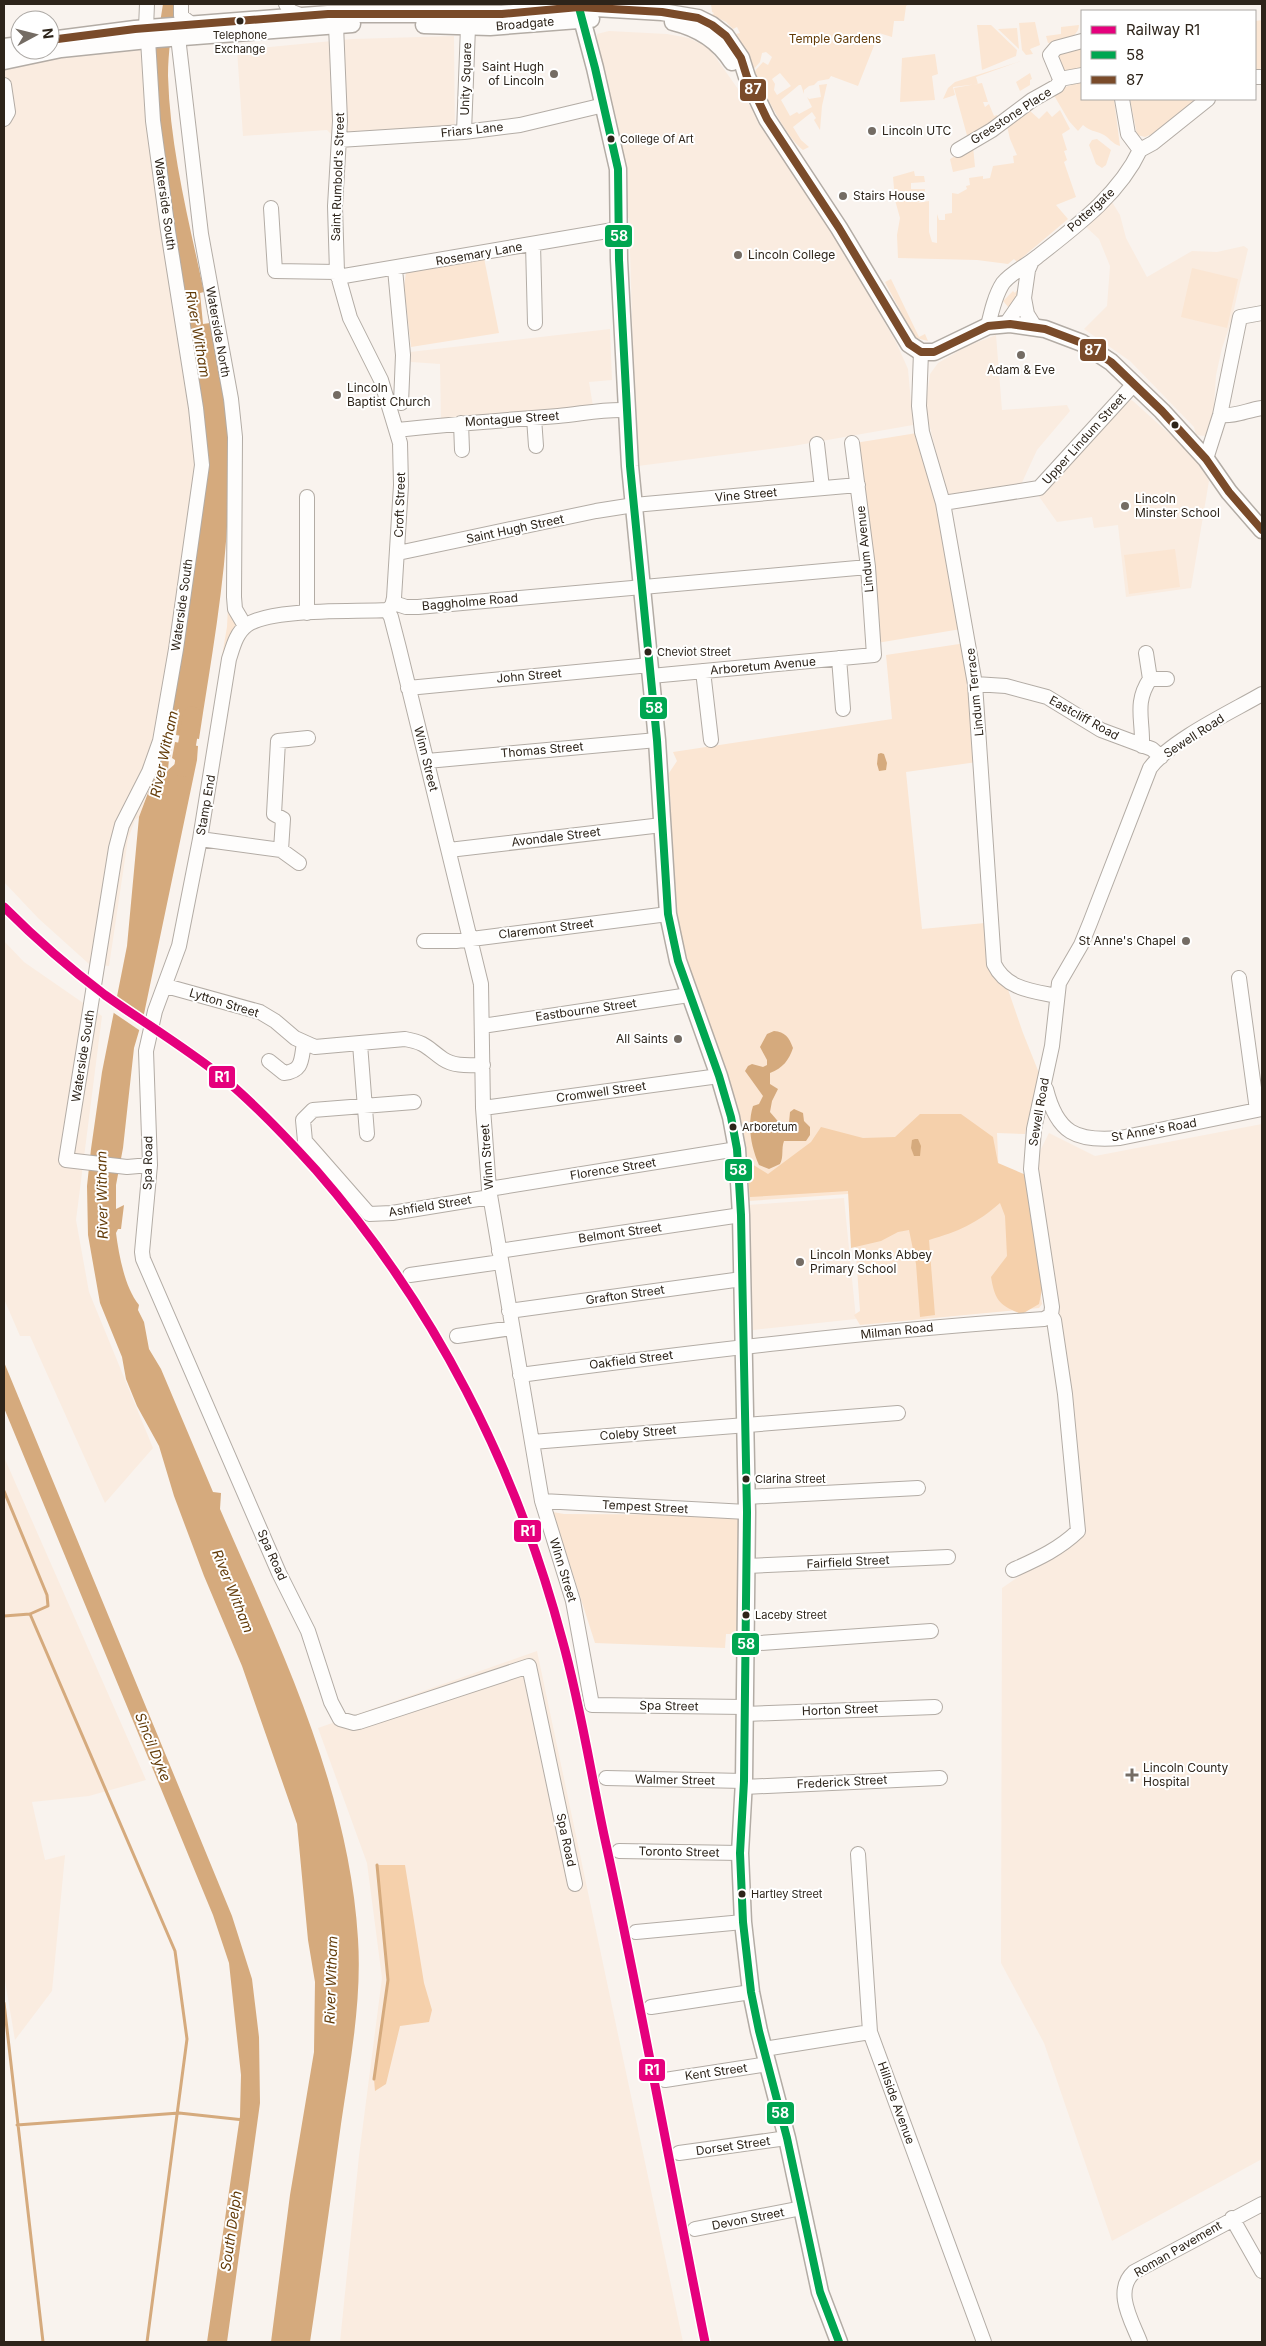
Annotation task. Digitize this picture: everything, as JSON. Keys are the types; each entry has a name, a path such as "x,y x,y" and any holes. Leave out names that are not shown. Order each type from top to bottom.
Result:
{"main road":[{"path":"580,10 617,162 626,410 656,740 668,914 676,954 719,1076 731,1116 737,1149 741,1215 747,1504 744,1784 740,1853 743,1922 751,1992 788,2138 820,2292 838,2342"},
{"name":"Broadgate","path":"285,15 502,14 580,10 687,25 712,40 747,77 768,119 839,228 904,340 914,349 921,352"},
{"name":"Broadgate","path":"285,15 336,25 490,27 556,11"},
{"path":"4,61 162,33 285,15"},
{"path":"60,39 162,33 194,26 285,15"},
{"path":"921,352 941,350 988,326 1006,324 1035,327 1082,342 1111,362 1206,459 1229,492 1262,530"}],"street":[{"name":"Waterside South","path":"147,4 162,33 153,122 196,408 202,465 176,649 160,741 149,772 122,825 116,848 66,1160 127,1168 150,1165"},
{"path":"181,4 181,16 194,26"},
{"name":"Saint Rumbold's Street","path":"336,25 340,97 335,206 338,275 350,318 381,380 396,405"},
{"name":"Unity Square","path":"464,132 468,27"},
{"name":"Waterside North","path":"162,33 201,234 232,409 235,464 234,598 235,609 245,626"},
{"name":"Greestone Place","path":"1061,79 1050,56 1052,51 1081,41"},
{"name":"Greestone Place","path":"958,150 992,130 1032,100 1057,86 1061,79 1081,75"},
{"path":"4,85 8,112 4,119"},
{"path":"1122,100 1128,134 1140,150 1153,143 1207,100"},
{"name":"Friars Lane","path":"338,140 464,132 520,125 604,105"},
{"name":"Pottergate","path":"988,326 1003,283 1032,261 1110,194 1127,175 1140,150"},
{"name":"Rosemary Lane","path":"271,208 275,270 338,275 395,269 619,230"},
{"path":"533,244 535,323"},
{"path":"1032,261 1028,270 1024,298 1026,314 1035,327"},
{"name":"Croft Street","path":"390,607 398,553 401,455 396,405 403,356 395,269"},
{"path":"1006,324 1024,298"},
{"path":"1206,459 1220,415 1240,317 1262,313"},
{"name":"Lindum Terrace","path":"921,352 919,406 922,432 943,503 975,684 994,964 1000,977 1011,983 1032,992 1057,996"},
{"name":"Upper Lindum Street","path":"943,503 1039,488 1134,384"},
{"path":"1220,415 1232,416 1249,409 1262,408"},
{"name":"Montague Street","path":"397,430 568,415 594,410 626,410"},
{"path":"534,418 536,446"},
{"path":"461,423 462,450"},
{"name":"Lindum Avenue","path":"852,443 868,568 874,655"},
{"path":"817,444 822,488"},
{"name":"Vine Street","path":"634,506 858,485"},
{"path":"307,497 307,613"},
{"name":"Saint Hugh Street","path":"398,553 596,512 634,506"},
{"path":"641,586 868,568"},
{"name":"Baggholme Road","path":"245,626 265,617 390,607 418,607 641,586"},
{"name":"Winn Street","path":"390,607 392,624 481,984 483,1108 489,1193 542,1501 574,1601 592,1706"},
{"name":"Stamp End","path":"166,986 180,946 200,839 229,659 234,642 245,626"},
{"path":"1142,746 1143,725 1139,705 1143,688 1150,679 1146,653"},
{"name":"Arboretum Avenue","path":"650,670 703,671 874,655"},
{"path":"838,658 844,709"},
{"name":"John Street","path":"408,688 650,670"},
{"path":"703,671 711,740"},
{"path":"1150,679 1167,679"},
{"name":"Eastcliff Road","path":"975,684 1006,686 1047,697 1102,730 1152,749 1161,756"},
{"name":"Sewell Road","path":"1013,1570 1048,1554 1064,1544 1078,1531 1065,1394 1054,1320 1051,1315 1052,1307 1031,1169 1034,1129 1045,1086 1047,1060 1056,1023 1059,983 1081,945 1090,924 1146,773 1161,756 1262,694"},
{"path":"281,850 283,819 274,814 278,741 308,738"},
{"name":"Thomas Street","path":"426,761 656,740"},
{"name":"Avondale Street","path":"449,850 662,825"},
{"path":"200,839 281,850 299,863"},
{"name":"Claremont Street","path":"424,941 470,939 668,914"},
{"path":"1239,978 1260,1109"},
{"name":"Lytton Street","path":"166,986 260,1012 304,1043 315,1047 405,1039 430,1047 444,1060 457,1065 483,1065"},
{"name":"Spa Road","path":"166,986 152,1020 145,1061 150,1165 143,1259 279,1573 308,1631 331,1702 340,1720 354,1723 529,1666 575,1884"},
{"name":"Eastbourne Street","path":"482,1026 689,995"},
{"path":"269,1061 284,1073 294,1072 299,1067 304,1043"},
{"path":"360,1044 367,1134"},
{"name":"Cromwell Street","path":"483,1108 719,1076"},
{"name":"St Anne's Road","path":"1045,1086 1050,1107 1060,1124 1076,1135 1097,1140 1120,1138 1260,1109"},
{"path":"365,1106 414,1102"},
{"name":"Ashfield Street","path":"365,1106 313,1110 303,1120 305,1142 369,1214 392,1213 489,1193"},
{"name":"Florence Street","path":"489,1193 737,1149"},
{"name":"Belmont Street","path":"410,1275 500,1256 741,1215"},
{"name":"Grafton Street","path":"509,1311 742,1279"},
{"name":"Milman Road","path":"743,1346 931,1327 1044,1319 1051,1315"},
{"path":"457,1336 512,1328"},
{"name":"Oakfield Street","path":"520,1375 743,1346"},
{"path":"744,1424 898,1413"},
{"name":"Coleby Street","path":"532,1442 744,1424"},
{"name":"Tempest Street","path":"542,1501 747,1504 918,1488"},
{"name":"Fairfield Street","path":"747,1566 948,1557"},
{"path":"746,1644 931,1631"},
{"name":"Spa Street","path":"592,1706 745,1711"},
{"name":"Horton Street","path":"745,1711 936,1707"},
{"name":"Walmer Street","path":"606,1778 744,1784"},
{"name":"Frederick Street","path":"744,1784 940,1778"},
{"name":"Toronto Street","path":"619,1851 740,1853"},
{"name":"Hillside Avenue","path":"858,1854 870,2032 984,2342"},
{"path":"636,1932 743,1922"},
{"path":"651,2007 751,1992"},
{"name":"Kent Street","path":"665,2080 870,2032"},
{"name":"Dorset Street","path":"679,2153 788,2138"},
{"name":"Roman Pavement","path":"1140,2342 1124,2295 1124,2285 1127,2278 1134,2272 1232,2218 1262,2204"},
{"name":"Devon Street","path":"695,2229 802,2208"},
{"path":"1232,2218 1262,2271"}],"shaded area":[{"name":"Lincoln College","path":"609,31 667,34 689,38 709,48 760,120 757,121 835,237 896,342 908,369 913,425 793,446 638,466 631,367 633,352 629,218 626,217 625,167 597,41 597,34"},
{"path":"454,36 455,140 341,144 327,130 243,136 237,50 353,39"},
{"path":"108,48 156,48 154,80 206,453 160,762 156,768 139,817 135,820 128,839 109,966 89,964 38,918 4,882 4,68 20,67 40,60 60,60 60,53"},
{"path":"1112,202 1120,215 1126,238 1147,277 1192,251 1217,252 1244,246 1248,249 1216,375 1213,422 1210,433 1205,436 1196,435 1194,427 1130,361 1084,329 1107,306 1110,266 1099,239 1085,226"},
{"path":"610,329 612,380 589,382 593,406 441,421 440,364 411,362 410,352"},
{"path":"996,335 1002,410 1067,405 1070,411 1037,450 1019,489 948,499 927,416 930,374 938,363 967,346"},
{"name":"Lincoln Minster School","path":"1123,396 1133,401 1195,457 1209,481 1191,588 1126,597 1118,525 1094,528 1092,517 1057,522 1038,495 1039,488"},
{"path":"4,941 24,962 102,1016 76,1220 89,1292 153,1448 105,1503 30,1336 20,1336 4,1299"},
{"path":"920,1114 961,1114 993,1137 998,1163 1026,1175 1043,1285 1039,1304 1022,1314 1008,1308 1000,1301 994,1292 991,1277 1007,1256 1005,1216 1000,1203 967,1226 929,1240 935,1315 920,1317 916,1264 909,1230 898,1232 881,1241 851,1248 848,1191 750,1197 747,1161 768,1174 811,1142 821,1127 863,1138 895,1137"},
{"name":"Lincoln County Hospital","path":"1262,1124 1262,2159 1112,2241 1044,2043 1001,1963 1002,1588 1085,1531 1036,1159 1049,1133 1095,1156"},
{"name":"Lincoln Monks Abbey Primary School","path":"844,1198 856,1319 753,1330 748,1205"},
{"path":"4,1457 146,1780 89,1796 32,1802 45,1860 65,1855 52,1991 15,2040 4,1975"},
{"path":"537,1651 683,2342 340,2342 359,2156 382,1978 367,1863 318,1728"},
{"path":"377,1865 405,1865 424,1983 432,2010 429,2022 400,2026 386,2084 375,2091 374,2079 388,1980"}],"green space":[{"name":"Temple Gardens","path":"711,4 909,4 906,6 904,21 894,21 892,37 879,33 858,86 831,76 829,79 818,81 814,85 809,86 804,90 804,94 801,85 799,85 781,100 790,116 797,112 799,114 812,107 807,97 809,99 821,97 819,85 827,84 822,106 820,130 812,112 793,127 801,140 809,147 803,150 782,125 754,72 763,62 768,65 772,57 766,52 762,53 760,62 753,70 736,34 740,33 737,27 733,29 726,22 712,15 714,13 712,12","holes":["780,73 791,86 777,95 772,79"]},
{"path":"1262,20 1262,66 1259,70 1256,70 1256,21"},
{"path":"1035,22 1040,45 1030,49 1033,54 1026,55 1022,50 1019,23"},
{"path":"977,25 991,25 1017,50 1016,56 982,70"},
{"path":"1079,25 1078,30 1072,37 1048,43 1046,36 1061,34 1061,27"},
{"path":"1017,28 1019,49 998,29"},
{"path":"1081,47 1081,70 1064,75 1056,53"},
{"path":"935,54 938,74 932,76 935,100 900,102 902,58"},
{"path":"1021,61 976,77 978,84 953,87 955,95 943,99 948,88 955,82"},
{"path":"1030,73 1032,79 1030,80 1030,85 1020,91 1016,82"},
{"path":"1081,81 1081,100 1114,100 1120,146 1104,135 1090,130 1083,125 1078,131 1069,121 1052,92"},
{"path":"982,83 988,102 983,102 985,107 989,104 994,116 997,115 999,119 968,139 954,88"},
{"path":"1130,100 1195,100 1152,134 1145,137 1137,135"},
{"path":"1029,110 1039,119 1047,111 1052,117 1060,110 1070,129 1062,134 1067,150 1064,151 1067,160 1064,162 1076,197 1056,205 1068,219 1017,262 1014,259 1008,264 977,260 898,258 897,235 900,218 895,200 893,177 914,171 915,176 924,176 925,182 911,183 911,189 925,189 925,200 917,203 929,201 929,232 932,242 937,243 937,214 939,220 945,220 945,214 952,213 952,193 958,194 967,189 966,186 970,185 969,178 983,176 983,179 990,178 993,166 1014,163 1013,156 1017,155 1007,126"},
{"path":"1097,139 1111,150 1106,165 1102,168 1096,164 1089,145 1092,140"},
{"path":"973,146 975,167 953,172 950,159"},
{"path":"484,258 499,333 411,347 404,286 406,273 411,270"},
{"path":"1192,268 1238,279 1227,328 1181,317"},
{"path":"891,279 919,337 925,334 928,341 916,338 913,335 885,282"},
{"path":"1017,290 1019,292 1011,308 1009,308 1003,301 1013,291 1015,293"},
{"path":"917,433 937,505 961,629 877,643 855,443"},
{"path":"1175,549 1180,587 1129,594 1124,555"},
{"path":"228,606 236,626 222,656 227,627"},
{"name":"Arboretum","path":"966,643 977,762 906,772 922,929 985,923 1023,1033 1039,1073 1025,1134 997,1133 999,1178 1022,1174 1042,1304 1039,1308 860,1325 854,1315 860,1311 852,1198 891,1191 748,1201 686,970 676,919 669,773 677,761 673,752 892,719 886,655"},
{"path":"553,1512 564,1514 743,1515 743,1634 726,1634 725,1648 595,1643"}],"water":[{"path":"163,4 175,4 168,67 172,131 181,185 204,292 200,293 203,324 210,323 223,397 228,442 229,480 225,554 199,739 176,735 179,709 177,710 176,718 168,716 201,512 181,279 154,80 156,48"},
{"path":"168,717 176,719 170,758 166,755 160,757"},
{"path":"175,742 198,746 197,760 144,1014 134,1048 123,1148 116,1185 116,1209 124,1205 121,1229 118,1229 116,1233 123,1271 130,1290 139,1305 138,1310 144,1322 149,1349 161,1369 213,1492 221,1493 220,1509 265,1612 308,1718 326,1772 341,1827 352,1883 359,1962 357,2009 310,2342 271,2342 290,2195 314,2052 315,1982 308,1940 297,1824 242,1666 204,1576 174,1496 159,1446 137,1406 126,1379 122,1357 100,1303 88,1235 87,1186 91,1149 102,1072 127,946 139,817 161,758 166,756 169,759 168,770 175,764 175,760 172,758"},
{"path":"878,754 884,754 887,763 886,770 879,771 877,764"},
{"path":"774,1031 786,1036 793,1048 785,1063 779,1069 770,1073 770,1084 778,1089 772,1101 770,1112 782,1126 789,1123 790,1112 794,1109 803,1113 804,1121 810,1127 810,1135 806,1141 784,1141 780,1164 769,1169 759,1165 751,1136 750,1121 753,1106 759,1104 763,1096 745,1071 752,1064 763,1067 767,1065 767,1060 760,1047 767,1034"},
{"path":"918,1139 921,1146 920,1156 914,1156 911,1148 912,1140"},
{"path":"4,1362 232,1916 252,1979 259,2037 260,2103 227,2342 207,2342 240,2116 241,2075 229,1963 213,1915 4,1408"}],"pier":[{"path":"114,997 145,1018 142,1032 111,1011"}],"waterway":[{"name":"River Witham","path":"183,768 192,715"},
{"path":"4,1491 47,1595 48,1606 30,1614 4,1616"},
{"path":"30,1614 175,1951 187,2039 147,2342"},
{"path":"374,2079 388,1980 377,1865"},
{"path":"4,2003 43,2342"},
{"path":"17,2125 179,2113 244,2120"}],"rail line":[{"name":"R1","path":"4,907 53,953 92,985 221,1076 282,1134 316,1170 359,1222 398,1276 434,1332 466,1390 495,1450 521,1512 543,1575 562,1639 580,1712 631,1961 705,2342"}],"transit line":[{"name":"58","path":"578,4 618,169 619,260 630,466 657,740 668,914 678,961 719,1076 731,1117 737,1149 741,1215 747,1512 744,1781 740,1853 743,1922 751,1992 759,2031 787,2138 820,2292 839,2342"},
{"name":"87","path":"60,39 135,29 328,14 502,14 579,7 662,12 698,18 712,25 726,36 741,58 747,77 767,119 839,228 909,344 921,352 934,352 988,326 1010,324 1045,329 1082,343 1111,362 1162,411 1206,459 1229,492 1262,530"}],"place":[{"name":"Telephone Exchange","path":"240,21"},
{"name":"Saint Hugh of Lincoln","path":"554,74"},
{"name":"Lincoln UTC","path":"872,131"},
{"name":"College Of Art","path":"611,139"},
{"name":"Stairs House","path":"843,196"},
{"name":"Lincoln College","path":"738,255"},
{"name":"Adam & Eve","path":"1021,355"},
{"name":"Lincoln Baptist Church","path":"337,395"},
{"name":"Lincoln Minster School","path":"1125,506"},
{"name":"Cheviot Street","path":"648,652"},
{"name":"St Anne's Chapel","path":"1186,941"},
{"name":"All Saints","path":"678,1039"},
{"name":"Arboretum","path":"733,1127"},
{"name":"Lincoln Monks Abbey Primary School","path":"800,1262"},
{"name":"Clarina Street","path":"746,1479"},
{"name":"Laceby Street","path":"746,1615"},
{"name":"Lincoln County Hospital","path":"1132,1775"},
{"name":"Hartley Street","path":"742,1894"}],"water label":[{"name":"Sincil Dyke","path":"153,1747"},
{"name":"South Delph","path":"231,2231"}]}
